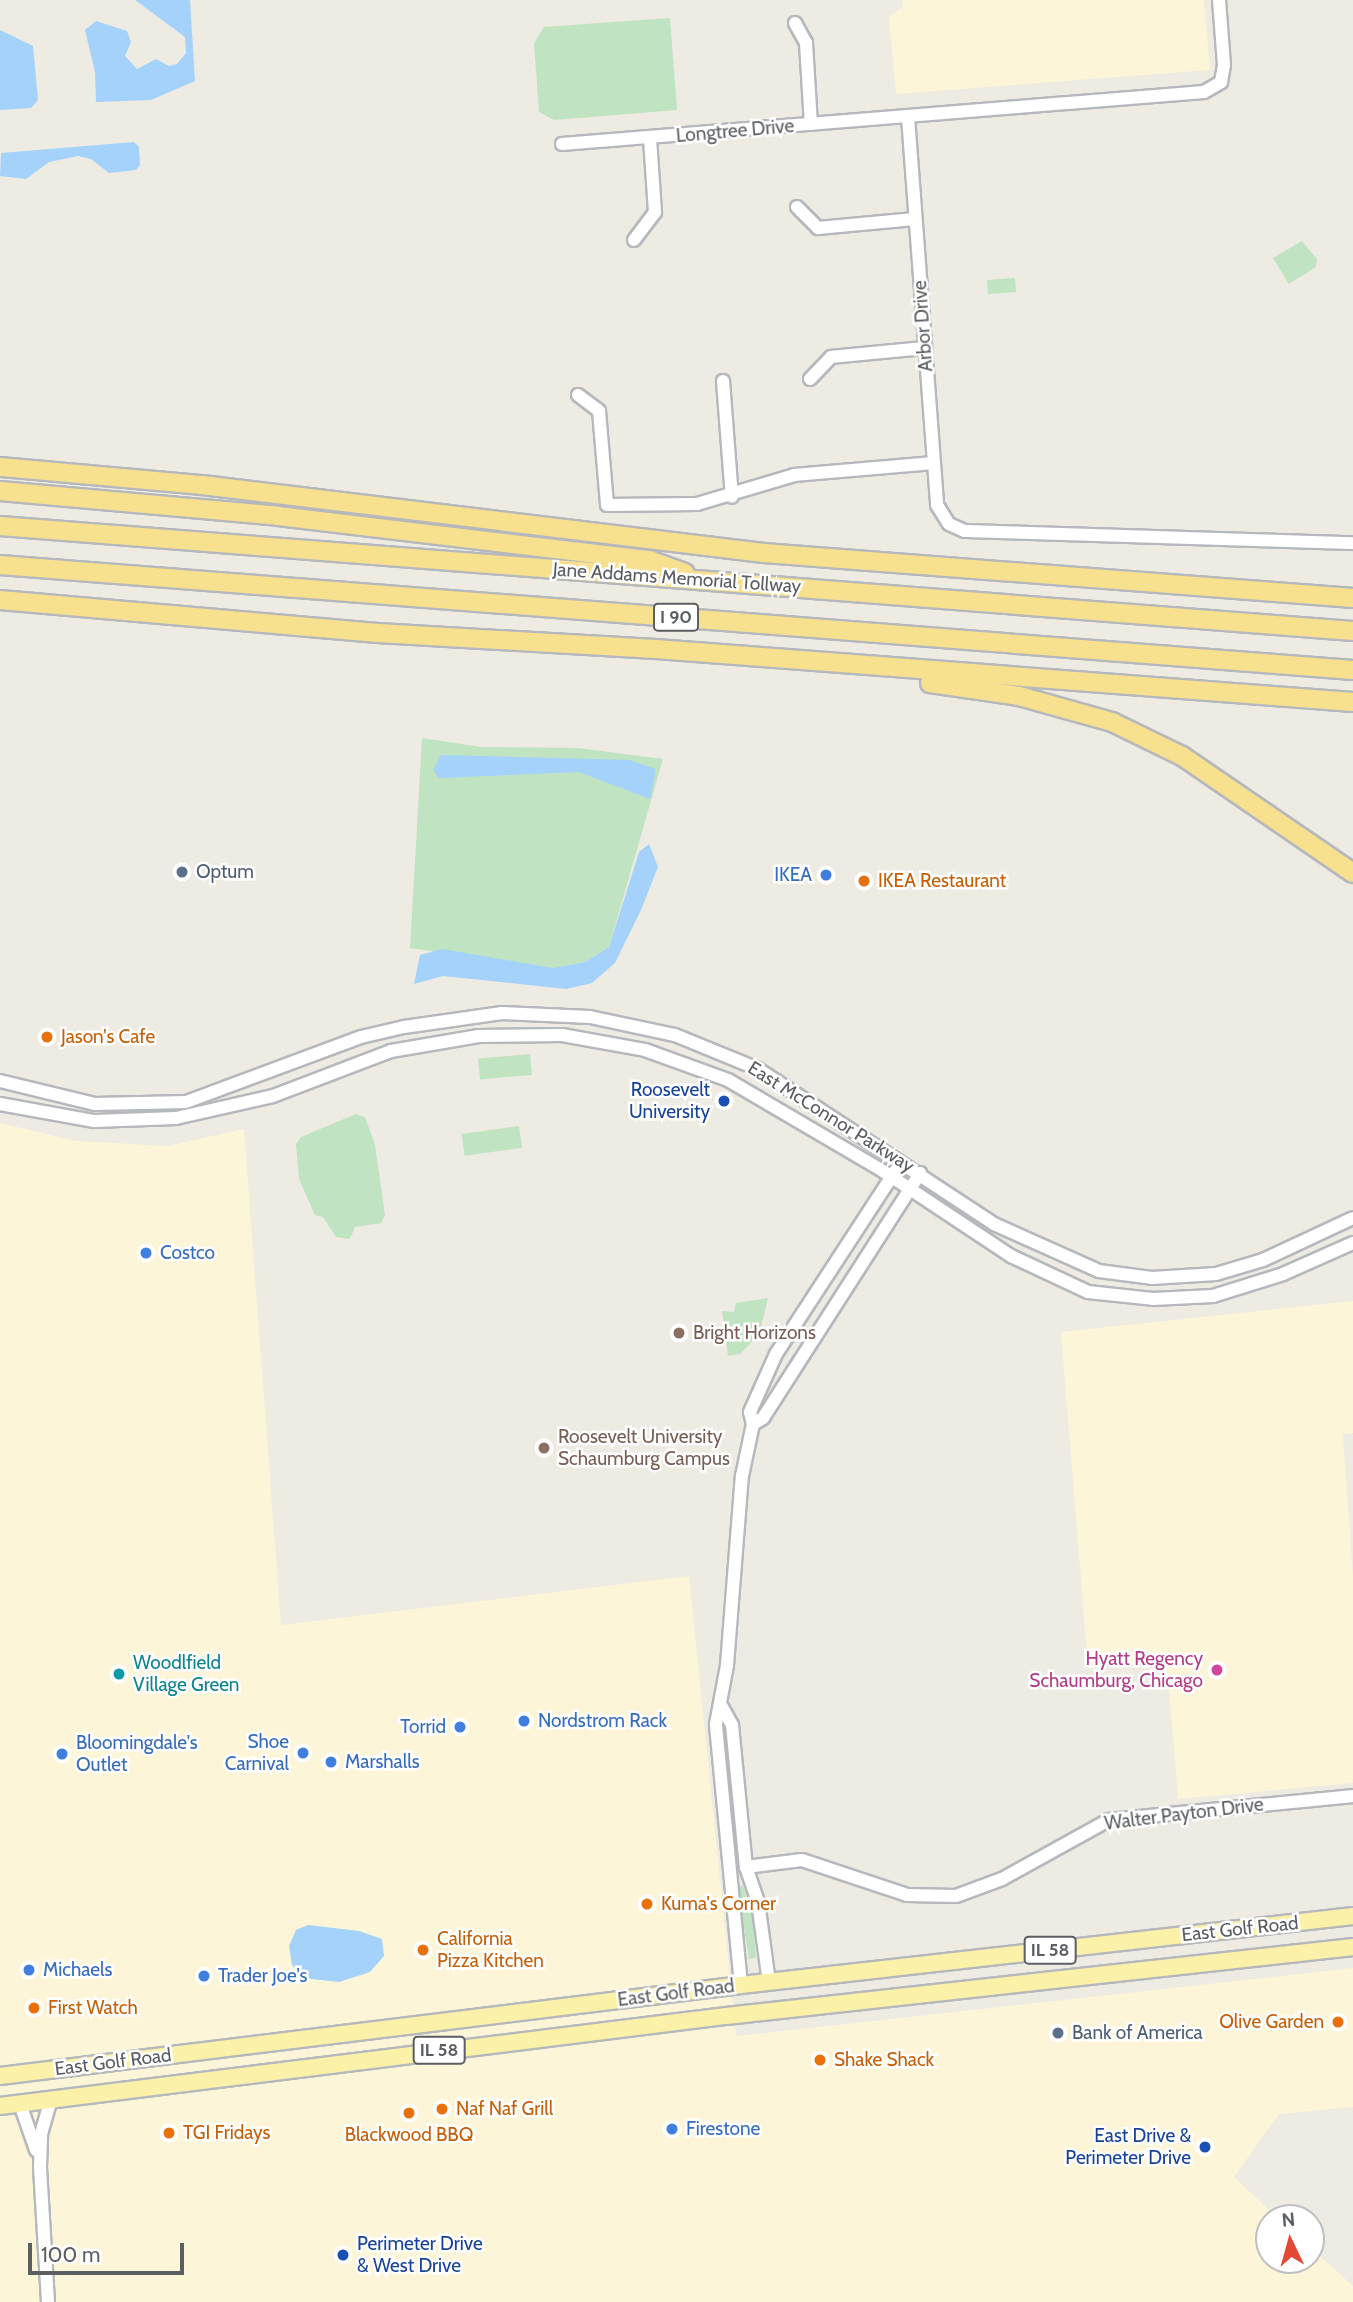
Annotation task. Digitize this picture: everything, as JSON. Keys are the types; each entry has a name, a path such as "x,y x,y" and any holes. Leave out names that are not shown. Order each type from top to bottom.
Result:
{"highway":[{"path":"0,467 229,488 764,553 1353,598"},
{"path":"0,491 278,516 649,560 705,581"},
{"name":"Jane Addams Memorial Tollway","path":"0,526 1353,631"},
{"name":"Jane Addams Memorial Tollway","path":"0,565 1353,670"},
{"path":"1153,584 1245,579 1353,589"},
{"path":"0,600 378,633 656,649 1088,685 1353,702"},
{"path":"656,649 974,689 1089,714 1182,756 1353,873"}],"main road":[{"name":"East Golf Road","path":"0,2076 741,1985 1353,1916"},
{"name":"East Golf Road","path":"0,2106 713,2017 1353,1947"}],"street":[{"path":"908,117 1204,92 1221,82 1224,65 1219,0"},
{"path":"795,23 806,43 811,124"},
{"name":"Longtree Drive","path":"562,144 908,117"},
{"name":"Arbor Drive","path":"908,117 933,463 940,513 949,524 965,531 1353,543"},
{"path":"634,240 655,212 650,138"},
{"path":"797,206 818,228 915,219"},
{"path":"810,379 831,357 924,348"},
{"path":"723,381 732,496"},
{"path":"578,395 598,411 607,505 697,504 732,496 794,475 933,463"},
{"name":"East McConnor Parkway","path":"0,1081 95,1104 186,1102 215,1095 360,1037 404,1027 502,1013 590,1017 676,1035 758,1069 1023,1240 1065,1260 1124,1277 1216,1274 1263,1260 1353,1218"},
{"name":"East McConnor Parkway","path":"0,1104 94,1121 176,1118 274,1096 390,1051 479,1036 562,1035 645,1050 727,1080 909,1188 1038,1272 1088,1292 1191,1299 1221,1294 1283,1274 1353,1243"},
{"path":"741,1985 716,1724 722,1707 742,1476 753,1424 750,1412 770,1366 903,1161"},
{"path":"753,1424 763,1418 920,1173"},
{"path":"722,1707 732,1725 746,1867 758,1902 769,1982"},
{"name":"Walter Payton Drive","path":"746,1867 811,1861 907,1895 956,1896 1002,1880 1109,1820 1353,1796"},
{"path":"48,2302 40,2167 41,2134 51,2100"},
{"path":"20,2104 40,2167"}],"shaded area":[{"path":"902,0 1204,0 1210,70 896,94 889,17 903,6"},
{"path":"0,1123 76,1141 167,1146 244,1129 281,1625 689,1576 736,2036 1353,1968 1353,2107 1279,2114 1234,2177 1263,2204 1255,2204 1255,2274 1325,2274 1325,2261 1353,2286 1353,2302 0,2302"},
{"path":"1353,1301 1353,1433 1343,1434 1353,1576 1353,1783 1178,1799 1169,1689 1155,1663 1088,1668 1061,1332"}],"green space":[{"path":"670,18 677,110 554,120 539,112 534,43 544,27"},
{"path":"1302,241 1317,259 1316,267 1289,284 1273,258"},
{"path":"1015,278 1016,292 988,294 987,280"},
{"path":"422,738 481,747 578,748 663,759 609,947 585,962 553,968 410,948"},
{"path":"530,1054 532,1075 480,1079 478,1059"},
{"path":"356,1114 365,1117 375,1145 385,1215 381,1223 355,1227 350,1239 336,1237 323,1217 315,1215 299,1179 296,1144 301,1137"},
{"path":"519,1126 522,1148 465,1156 462,1134"},
{"path":"768,1298 759,1335 740,1354 728,1356 722,1311 734,1312 736,1303"},
{"path":"722,1719 727,1724 736,1852 732,1852"},
{"path":"743,1886 753,1917 756,1958 749,1959 737,1887"}],"water":[{"path":"135,0 190,0 195,81 151,100 96,102 95,72 85,30 96,21 127,31 131,42 125,56 137,69 156,59 169,66 177,64 186,53 185,37"},
{"path":"0,30 33,46 38,100 31,108 0,110"},
{"path":"134,142 139,147 140,165 136,170 109,173 91,159 78,156 49,162 26,179 0,176 1,153"},
{"path":"441,755 629,760 656,769 650,799 579,772 439,778 433,770"},
{"path":"649,844 658,867 641,910 615,963 592,983 566,989 443,976 414,984 420,955 442,949 553,968 585,962 609,947 639,852"},
{"path":"308,1925 359,1931 382,1939 384,1956 370,1972 339,1982 302,1978 292,1965 289,1946 296,1930"}],"place":[{"name":"Optum","path":"182,872"},
{"name":"IKEA","path":"826,875"},
{"name":"IKEA Restaurant","path":"864,881"},
{"name":"Jason's Cafe","path":"47,1037"},
{"name":"Roosevelt University","path":"724,1101"},
{"name":"Costco","path":"146,1253"},
{"name":"Bright Horizons","path":"679,1333"},
{"name":"Roosevelt University Schaumburg Campus","path":"544,1448"},
{"name":"Hyatt Regency Schaumburg, Chicago","path":"1217,1670"},
{"name":"Woodlfield Village Green","path":"119,1674"},
{"name":"Nordstrom Rack","path":"524,1721"},
{"name":"Torrid","path":"460,1727"},
{"name":"Shoe Carnival","path":"303,1753"},
{"name":"Bloomingdale's Outlet","path":"62,1754"},
{"name":"Marshalls","path":"331,1762"},
{"name":"Kuma's Corner","path":"647,1904"},
{"name":"California Pizza Kitchen","path":"423,1950"},
{"name":"Michaels","path":"29,1970"},
{"name":"Trader Joe's","path":"204,1976"},
{"name":"First Watch","path":"34,2008"},
{"name":"Olive Garden","path":"1338,2022"},
{"name":"Bank of America","path":"1058,2033"},
{"name":"Shake Shack","path":"820,2060"},
{"name":"Naf Naf Grill","path":"442,2109"},
{"name":"Blackwood BBQ","path":"409,2113"},
{"name":"Firestone","path":"672,2129"},
{"name":"TGI Fridays","path":"169,2133"},
{"name":"East Drive & Perimeter Drive","path":"1205,2147"},
{"name":"Perimeter Drive & West Drive","path":"343,2255"}]}
